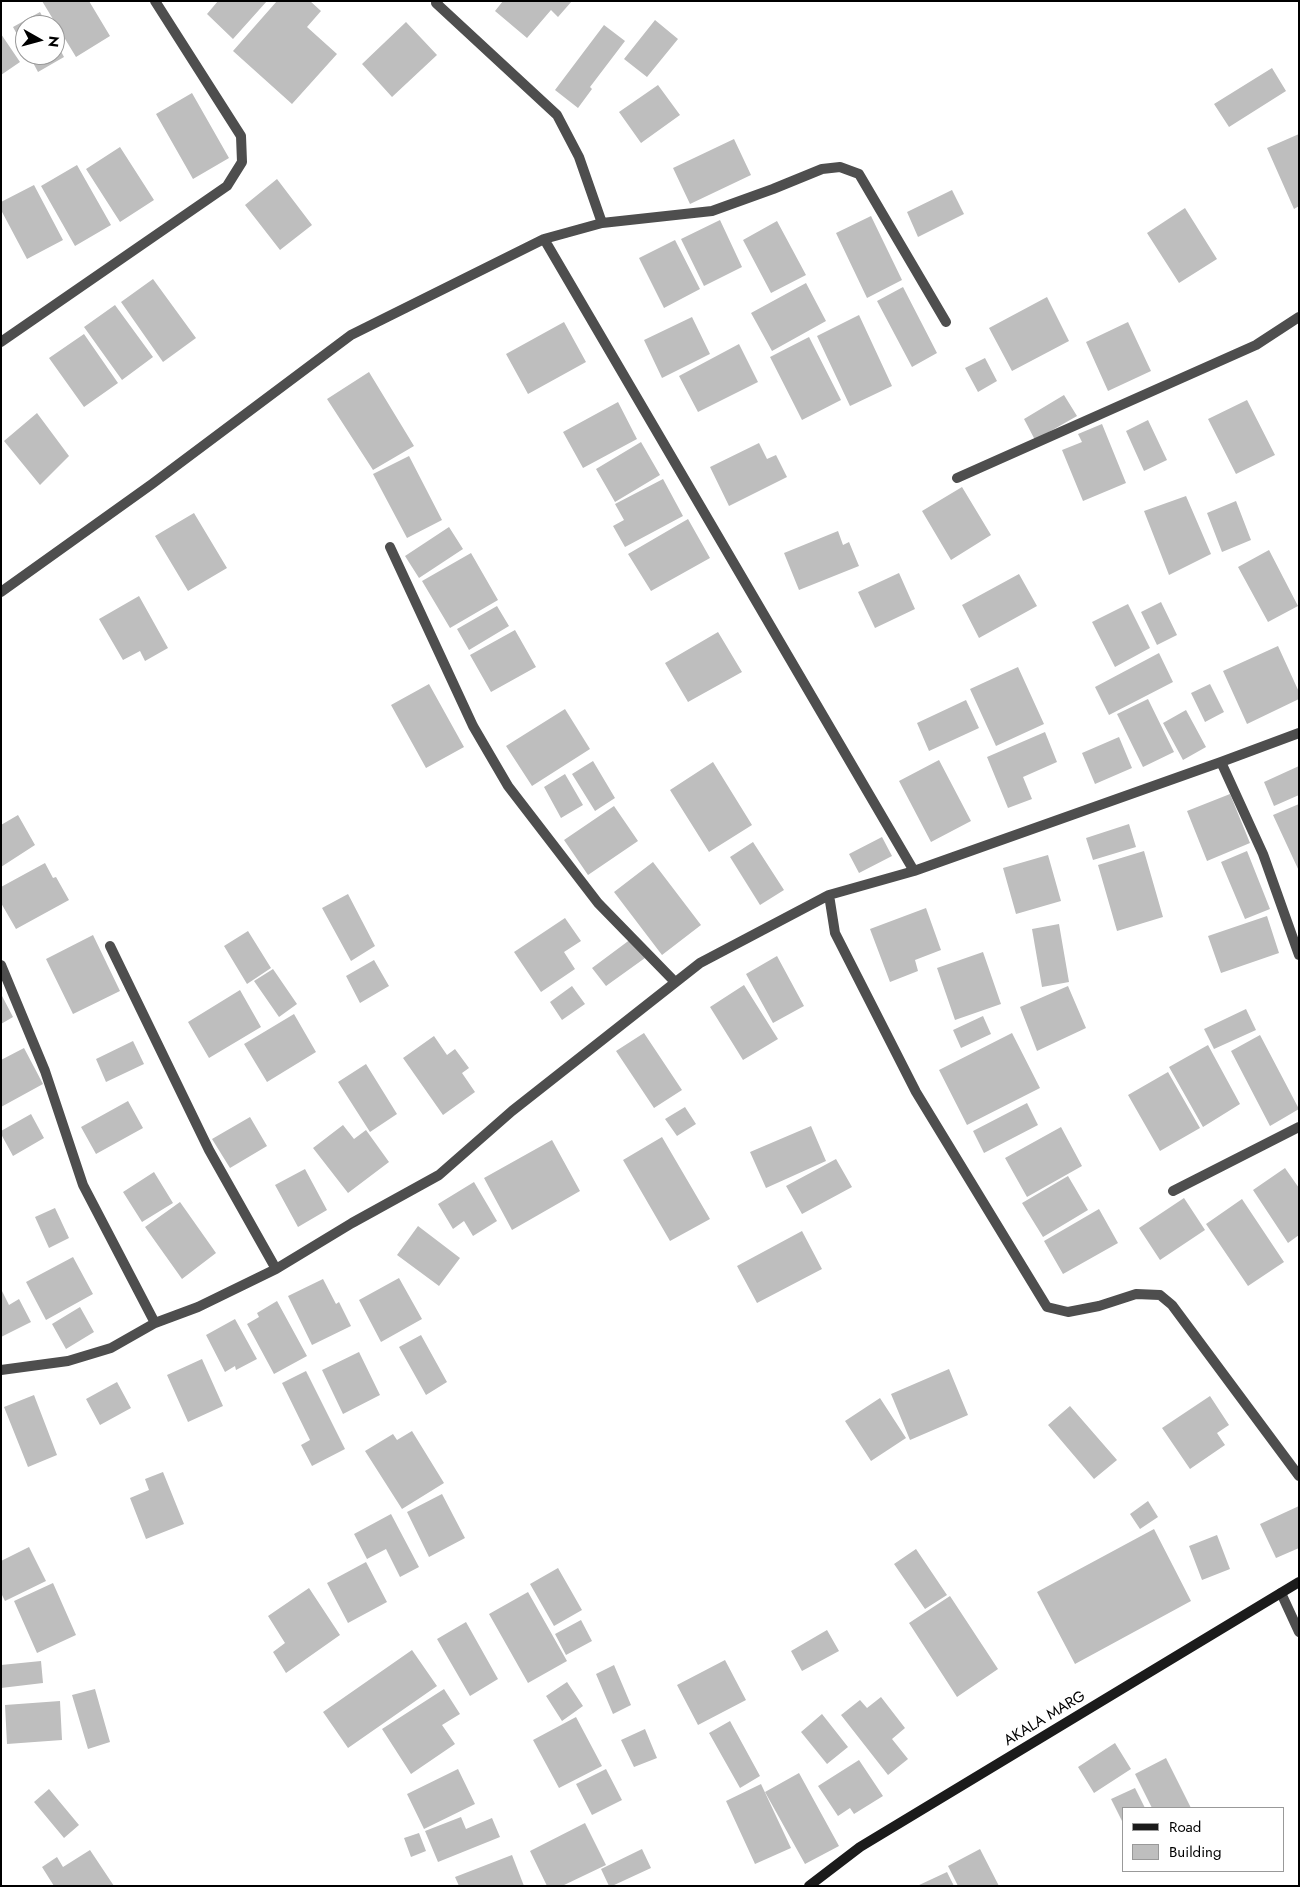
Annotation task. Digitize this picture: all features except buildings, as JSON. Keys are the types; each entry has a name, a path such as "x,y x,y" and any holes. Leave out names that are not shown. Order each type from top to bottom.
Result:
{"main road":[{"name":"AKALA MARG","path":"808,1886 860,1847 1299,1582"}],"street":[{"path":"1,342 227,186 242,162 242,136 155,1"},
{"path":"436,2 557,115 579,157 602,223"},
{"path":"1,592 152,484 351,335 544,239 602,223 712,211 773,190 822,169 840,167 859,174 946,322"},
{"path":"544,239 914,871"},
{"path":"956,478 1256,345 1299,317"},
{"path":"390,547 473,726 508,786 598,903 675,982"},
{"path":"1,1370 68,1361 111,1348 156,1323 198,1307 276,1269 352,1223 439,1175 512,1111 700,963 829,894 914,871 1221,762 1299,732"},
{"path":"1221,762 1263,854 1299,955"},
{"path":"829,894 835,933 916,1092 1047,1307 1068,1312 1099,1306 1136,1294 1160,1295 1178,1312 1299,1476"},
{"path":"110,946 209,1150 276,1269"},
{"path":"1,965 45,1071 84,1185 156,1323"},
{"path":"1173,1191 1299,1127"},
{"path":"1281,1593 1299,1632"}]}
